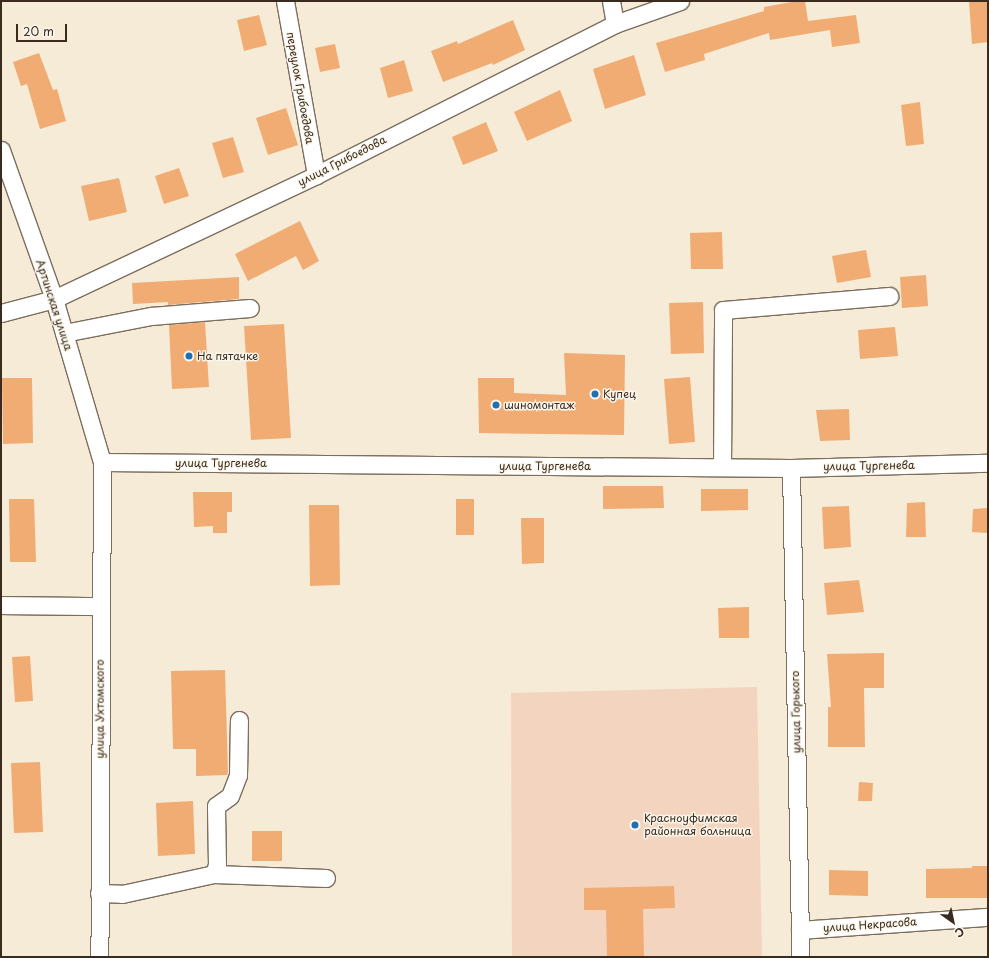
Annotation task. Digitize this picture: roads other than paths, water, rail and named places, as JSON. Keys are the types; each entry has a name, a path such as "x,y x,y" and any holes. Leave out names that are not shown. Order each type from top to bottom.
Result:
{"street":[{"name":"переулок Грибоедова","path":"285,1 316,175"},
{"path":"611,1 615,24"},
{"name":"улица Грибоедова","path":"1,314 54,299 316,175 615,24 680,1"},
{"name":"Артинская улица","path":"1,150 54,299 102,462"},
{"path":"722,467 723,310 890,296"},
{"path":"64,333 250,308"},
{"name":"улица Тургенева","path":"102,462 791,468 988,463"},
{"name":"улица Ухтомского","path":"99,957 102,462"},
{"name":"улица Горького","path":"791,468 800,957"},
{"path":"1,605 101,606"},
{"path":"214,874 216,865 216,806 230,796 238,775 239,720"},
{"path":"99,893 122,894 214,874 326,878"},
{"name":"улица Некрасова","path":"800,930 988,918"}],"place":[{"name":"На пятачке","path":"189,356"},
{"name":"Купец","path":"595,394"},
{"name":"шиномонтаж","path":"496,405"},
{"name":"Красноуфимская районная больница","path":"635,825"}]}
